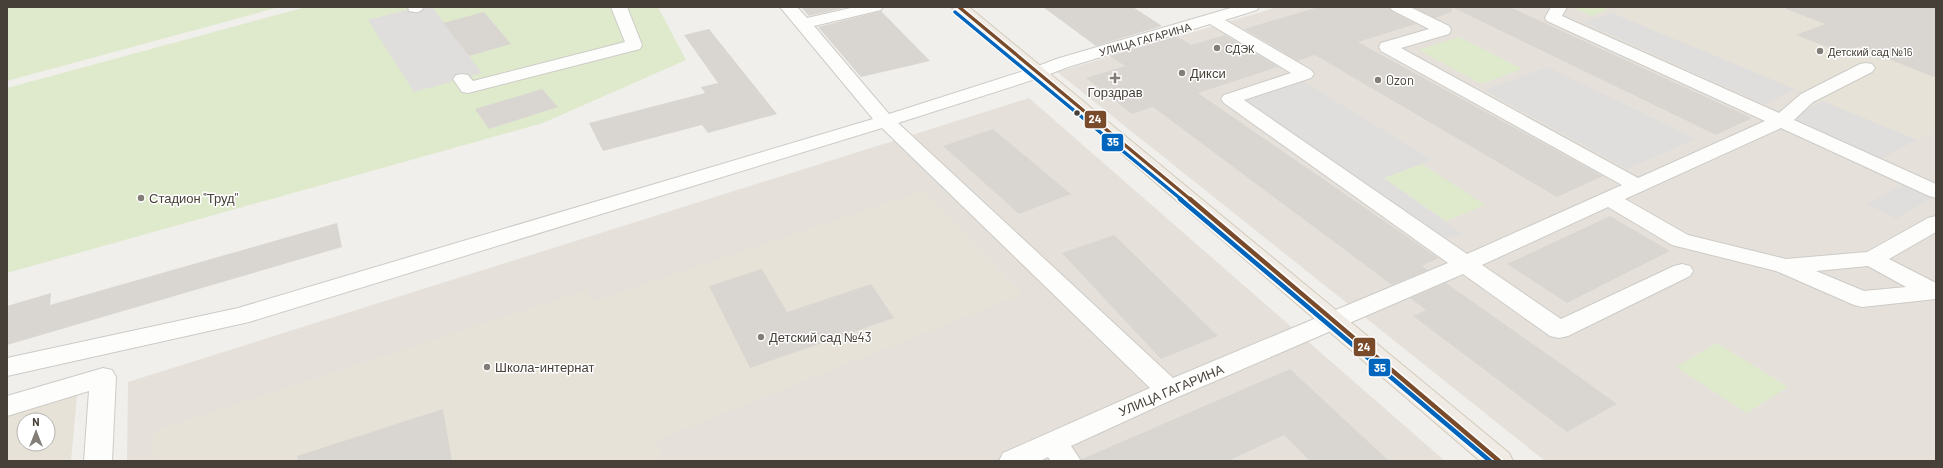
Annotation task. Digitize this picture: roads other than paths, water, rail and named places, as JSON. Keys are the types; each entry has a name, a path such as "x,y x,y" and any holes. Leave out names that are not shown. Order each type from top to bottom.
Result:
{"main road":[{"path":"959,7 1039,72 1498,461"}],"street":[{"path":"462,79 468,88 634,45 619,7"},
{"path":"788,7 885,122 1169,390"},
{"path":"803,24 875,7"},
{"name":"УЛИЦА ГАГАРИНА","path":"7,367 240,316 885,122 1039,72 1062,63 1251,7"},
{"path":"1398,7 1443,30 1388,47 1638,186"},
{"path":"1559,7 1553,18 1936,192"},
{"path":"1212,19 1305,74 1230,99 1559,330 1682,271"},
{"name":"УЛИЦА ГАГАРИНА","path":"1013,461 1059,452 1169,390 1465,264 1781,122 1807,98 1866,68"},
{"path":"1609,199 1680,240 1784,266 1862,299 1935,292"},
{"path":"1784,266 1872,259 1936,223"},
{"path":"1872,259 1935,292"},
{"path":"7,406 103,377 98,461"}],"place":[{"name":"СДЭК","path":"1217,48"},
{"name":"Детский сад №16","path":"1820,51"},
{"name":"Дикси","path":"1182,73"},
{"name":"Горздрав","path":"1115,78"},
{"name":"Ozon","path":"1378,80"},
{"name":"Стадион \"Труд\"","path":"141,198"},
{"name":"Детский сад №43","path":"761,337"},
{"name":"Школа-интернат","path":"487,367"}]}
